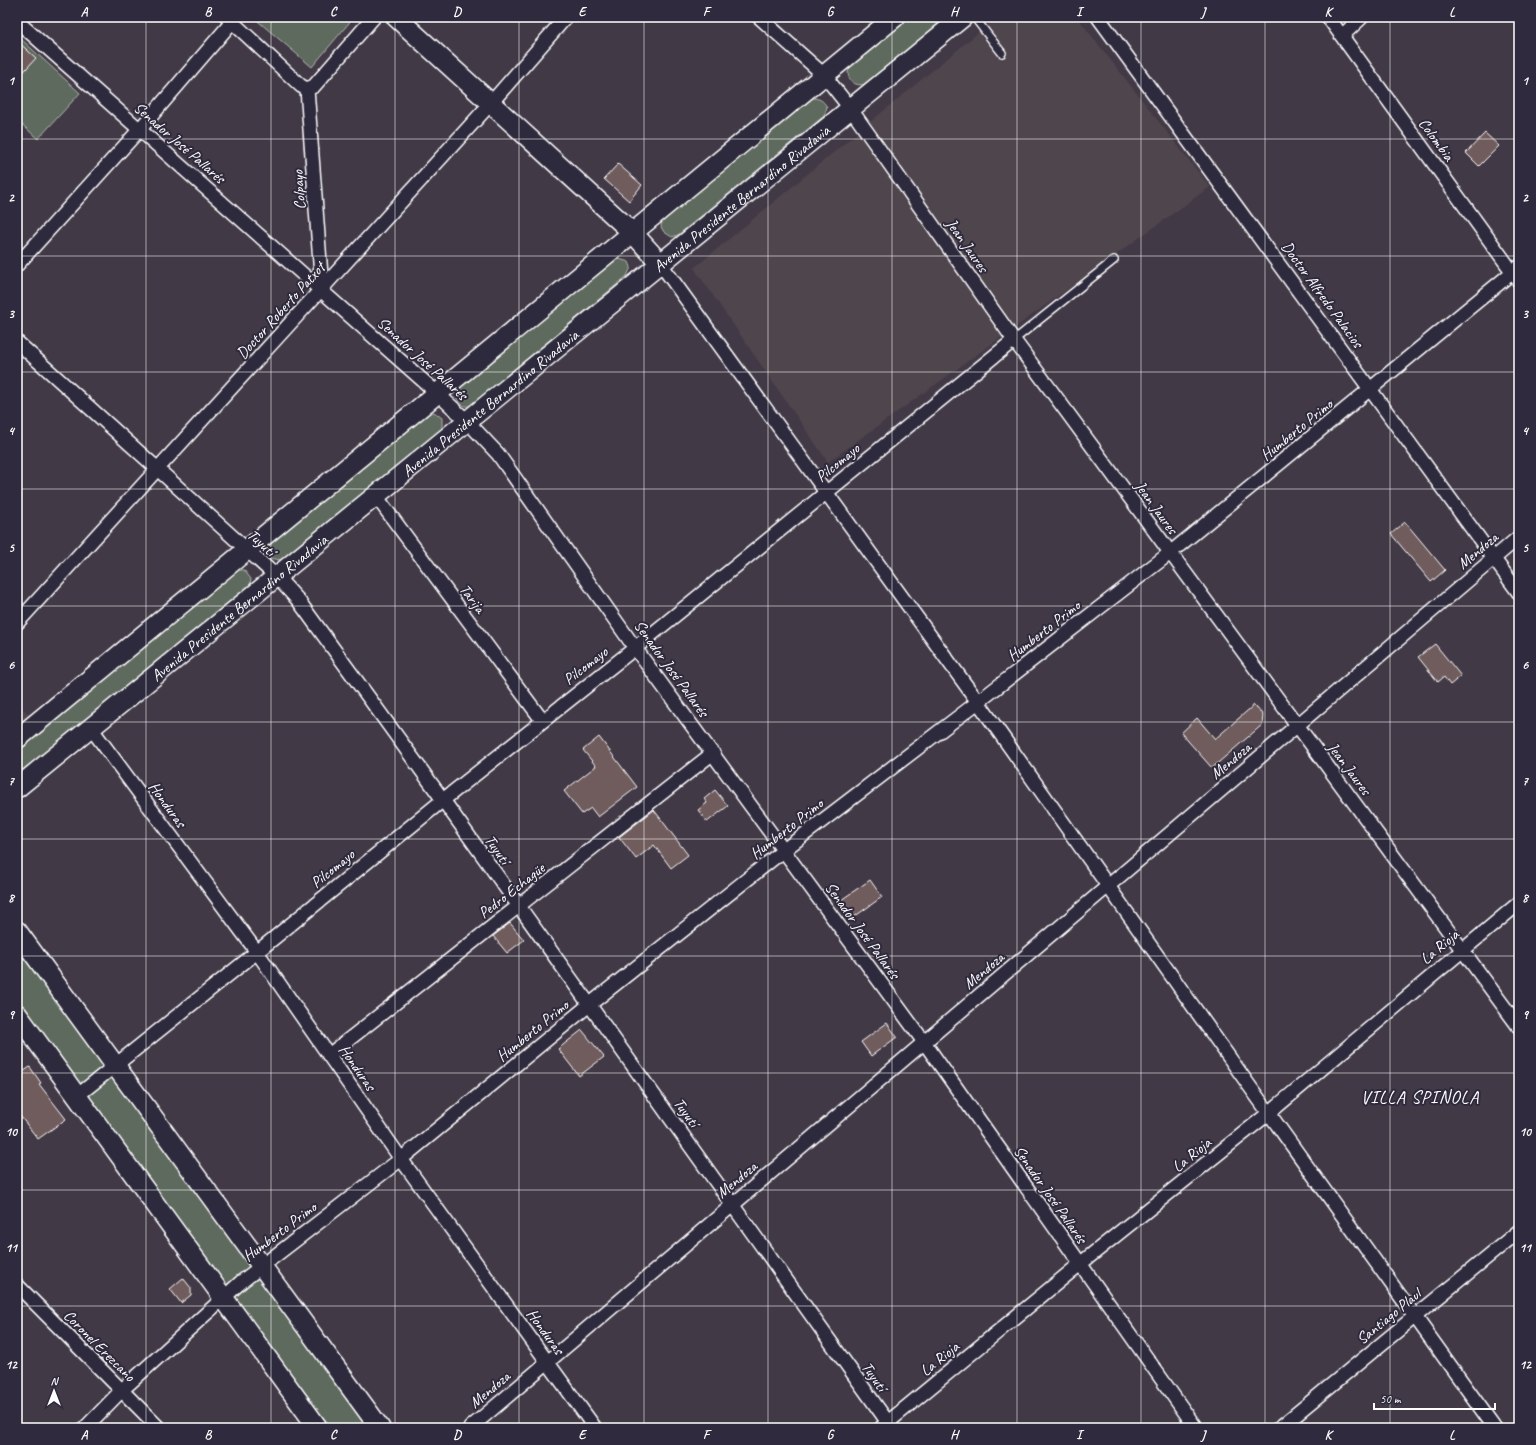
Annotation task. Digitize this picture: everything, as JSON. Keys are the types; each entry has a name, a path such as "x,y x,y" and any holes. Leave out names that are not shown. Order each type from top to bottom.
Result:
{"main road":[{"path":"396,17 633,233 660,263"},
{"path":"17,739 895,17"},
{"name":"Avenida Presidente Bernardino Rivadavia","path":"17,788 963,17"},
{"path":"17,931 380,1428"},
{"path":"17,1014 318,1428"}],"street":[{"path":"17,265 140,129 229,20 301,86 307,89 314,86 374,17"},
{"name":"Doctor Roberto Patxot","path":"17,623 491,103 566,17"},
{"name":"Jean Jaures","path":"759,17 824,75 850,108 1014,340 1519,1027"},
{"name":"Doctor Alfredo Palacios","path":"1098,17 1519,593"},
{"name":"Colombia","path":"1328,17 1517,274"},
{"path":"1342,36 1362,17"},
{"name":"Senador José Pallarés","path":"17,21 322,289 467,421 498,454 635,648 924,1042 1196,1428"},
{"name":"Colpayo","path":"307,89 322,289"},
{"path":"660,263 825,493 978,702 1494,1428"},
{"name":"Humberto Primo","path":"84,1428 122,1390 222,1298 401,1159 589,1005 784,850 1170,553 1371,389 1517,274"},
{"name":"Pilcomayo","path":"77,1096 257,952 542,720 635,648 1014,340"},
{"name":"Tuyutí","path":"17,342 158,469 246,551 276,576 298,600 733,1205 887,1426"},
{"name":"Tarija","path":"376,496 542,720"},
{"name":"Mendoza","path":"470,1428 1519,537"},
{"name":"Honduras","path":"91,728 257,952 401,1159 595,1428"},
{"name":"Pedro Echagüe","path":"329,1054 713,753"},
{"name":"La Rioja","path":"887,1426 1080,1264 1269,1113 1519,903"},
{"name":"Santiago Plaul","path":"1279,1428 1519,1231"},
{"name":"Coronel Erezcano","path":"17,1285 159,1428"}],"lane":[{"path":"974,17 1002,53"},
{"name":"Pilcomayo","path":"1014,340 1114,260"}],"shaded area":[{"path":"997,17 1077,17 1210,187 828,462 694,268"},
{"path":"17,703 44,729 17,752"}],"green space":[{"path":"253,17 354,17 312,67"},
{"path":"908,17 947,17 866,84 861,85 854,83 848,74 850,65"},
{"path":"20,38 80,93 38,139 17,120 17,41"},
{"path":"811,98 816,98 822,101 827,107 824,116 678,235 672,237 664,232 661,227 662,220"},
{"path":"619,259 629,262 631,267 627,276 473,404 465,406 459,402 456,397 458,389 613,261"},
{"path":"434,412 442,418 442,429 282,560 267,558 265,553 267,547 426,414"},
{"path":"239,570 244,570 251,579 250,585 247,589 17,777 17,752"},
{"path":"17,931 380,1428 318,1428 17,1014"}],"building":[{"path":"17,41 36,58 17,79"},
{"path":"1485,133 1499,146 1479,166 1466,153"},
{"path":"618,164 642,185 629,201 604,179"},
{"path":"1405,522 1445,570 1431,582 1391,534"},
{"path":"1435,644 1461,676 1450,685 1444,677 1438,682 1418,657"},
{"path":"1254,705 1263,715 1262,725 1212,768 1181,733 1197,718 1215,739"},
{"path":"599,737 637,787 598,817 591,808 582,814 564,791 596,766 583,750"},
{"path":"715,790 728,806 707,822 698,810 707,803 704,799"},
{"path":"654,810 688,855 671,868 654,845 636,859 619,837"},
{"path":"870,880 882,897 854,917 841,900"},
{"path":"510,923 524,940 507,953 493,936"},
{"path":"887,1023 897,1037 871,1056 861,1042"},
{"path":"582,1030 604,1057 579,1076 558,1049"},
{"path":"30,1067 41,1083 39,1084 66,1119 38,1139 17,1112 17,1076"},
{"path":"183,1278 191,1288 191,1295 181,1303 170,1289"}],"district":[{"name":"VILLA SPINOLA","path":"1420,1097"}]}
